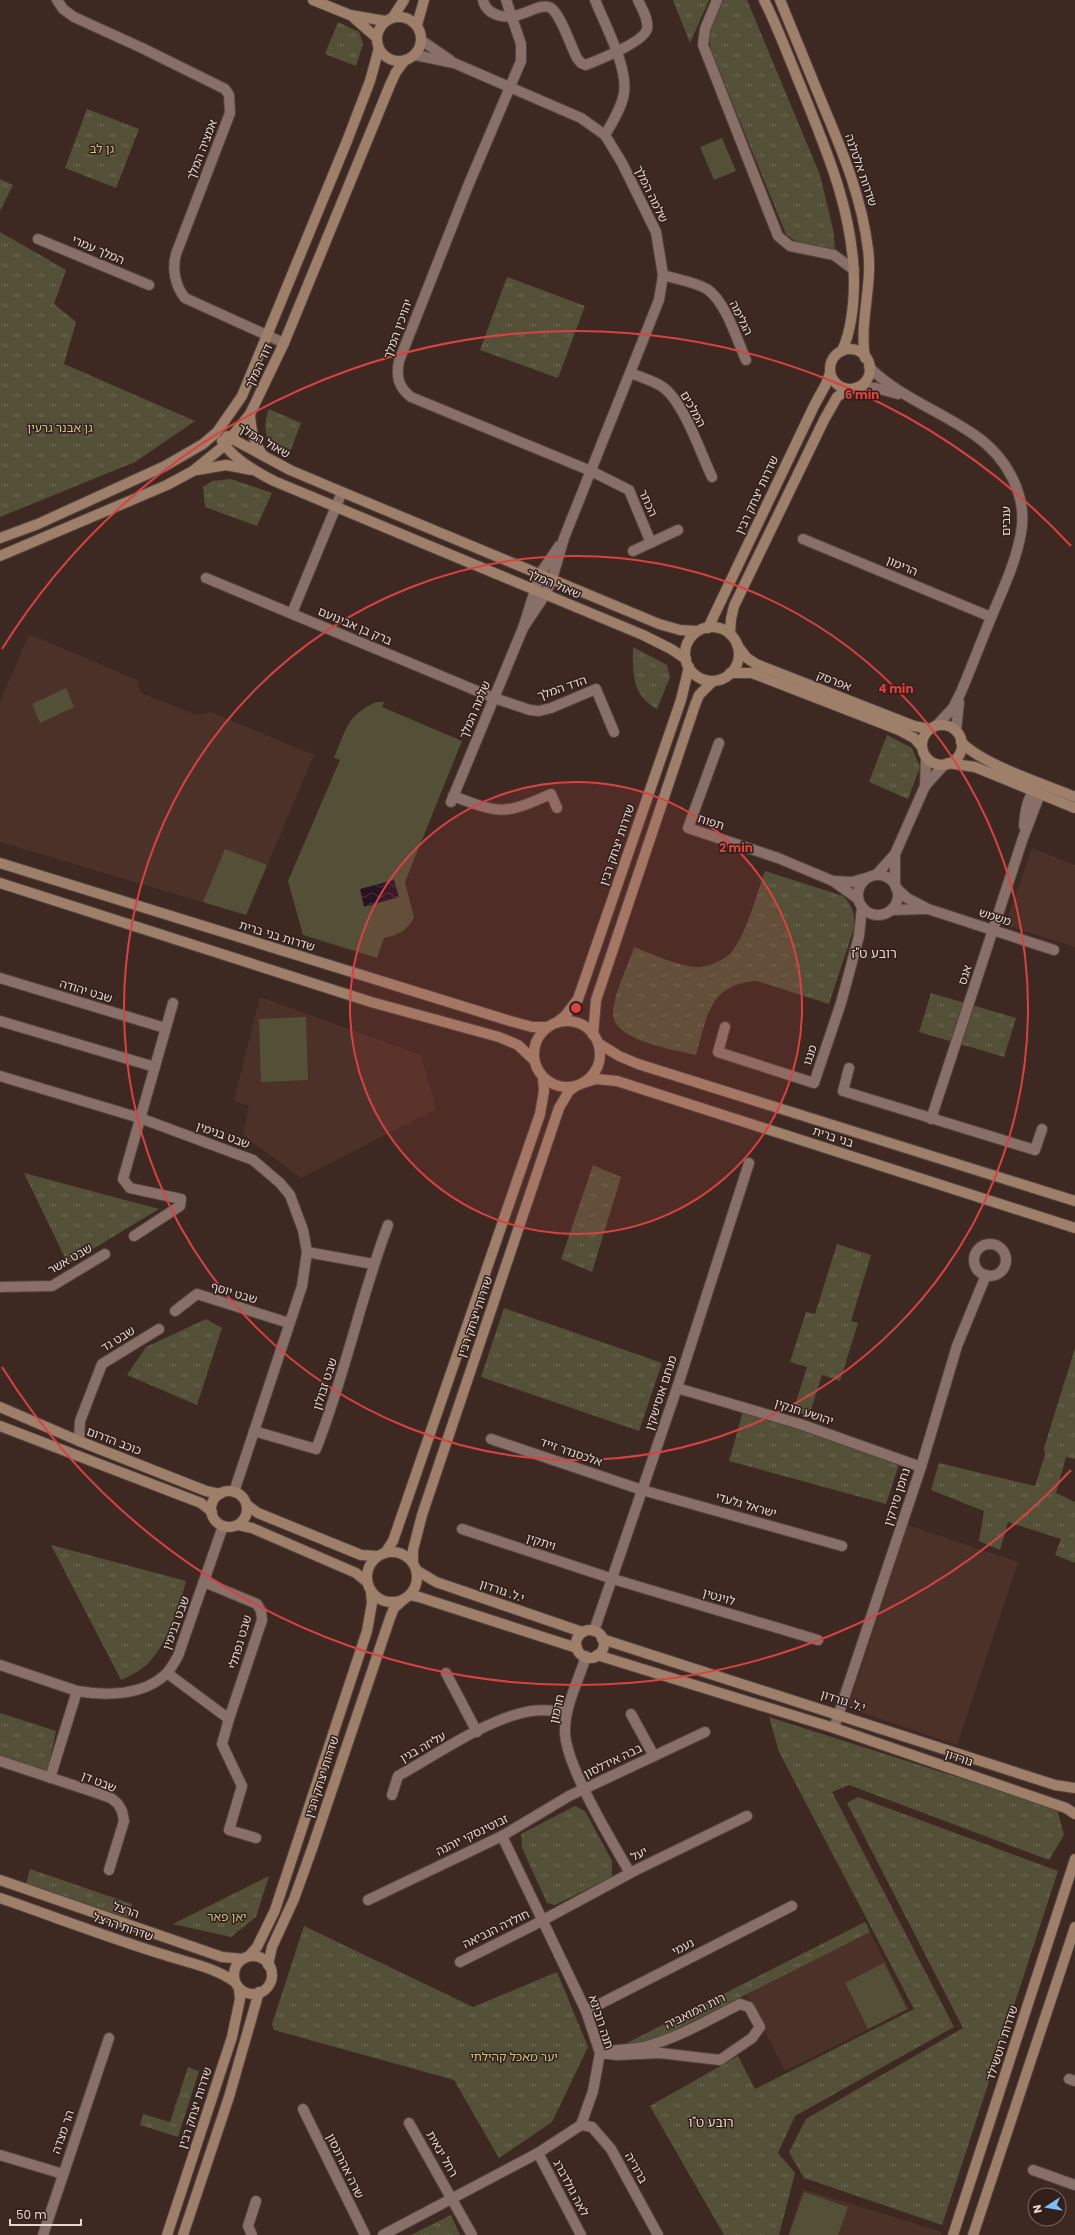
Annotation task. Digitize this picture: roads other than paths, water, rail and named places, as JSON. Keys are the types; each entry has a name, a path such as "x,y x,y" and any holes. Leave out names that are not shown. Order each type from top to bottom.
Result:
{"main road":[{"path":"313,0 350,16 389,19 406,17 417,25"},
{"path":"404,0 378,32 378,43 382,53 392,60 405,60 415,55 422,40 417,25 424,0"},
{"path":"764,0 838,180 850,234 854,270 851,326 842,351 831,362 830,373 838,386 853,388"},
{"name":"שדרות אלטלנה","path":"780,0 850,170 861,210 868,250 870,281 863,338 867,362"},
{"path":"350,16 378,43"},
{"name":"דוד המלך","path":"0,538 38,524 165,466 203,444 217,432 242,396 347,141 370,81 378,43"},
{"name":"דוד המלך","path":"0,556 152,492 193,471 233,438 250,414 284,342 387,92 396,72 405,60"},
{"path":"730,634 730,619 734,606 824,420 837,397 867,379 867,362 852,350 842,351"},
{"name":"שדרות יצחק רבין","path":"708,628 830,373"},
{"path":"250,414 250,430 256,445 263,456"},
{"name":"שאול המלך","path":"217,432 233,438 290,470 659,624 680,630 698,632"},
{"name":"שאול המלך","path":"217,432 225,445 256,472 336,508 643,635 671,649 687,663"},
{"path":"193,471 226,465 256,472"},
{"path":"0,883 371,1002 499,1037 518,1045 534,1060 543,1078 558,1086 580,1085 592,1076 598,1066 600,1055 595,1039 596,1000 695,705 699,695 713,681 730,673 738,660 737,645 730,634 716,627 698,632 687,644 687,663 699,677 713,681"},
{"name":"אפרסק","path":"737,645 747,658 756,664 914,726 933,727"},
{"name":"שדרות יצחק רבין","path":"552,1025 566,1016 578,998 681,700 687,663"},
{"name":"אפרסק","path":"730,673 746,672 767,678 899,730 914,738 924,752"},
{"path":"1075,797 986,760 970,750 961,742 956,730 947,726 933,727 923,737 924,752 935,763 975,767 1075,808"},
{"path":"946,764 959,755 961,742"},
{"name":"שדרות בני ברית","path":"0,863 502,1019 532,1026 552,1025"},
{"path":"534,1060 536,1042 552,1025 566,1021 577,1023 586,1028 595,1039"},
{"name":"בני ברית","path":"595,1039 619,1056 638,1064 1075,1201"},
{"name":"שדרות יצחק רבין","path":"381,1555 393,1541 540,1114 544,1091 543,1078"},
{"name":"בני ברית","path":"580,1085 596,1079 617,1081 1075,1228"},
{"name":"שדרות יצחק רבין","path":"415,1566 413,1550 422,1515 557,1116 565,1098 580,1085"},
{"name":"כוכב הדרום","path":"0,1407 79,1441 206,1491 220,1494"},
{"path":"0,1426 201,1503 212,1512 216,1520 223,1526 234,1527 238,1525 246,1516 247,1505"},
{"path":"212,1512 213,1501 220,1494 234,1492 242,1497 247,1505 258,1513 361,1555 401,1553 415,1566 417,1583 407,1598"},
{"path":"238,1525 252,1528 356,1573 367,1582"},
{"path":"381,1555 368,1568 367,1582 371,1592 382,1601 397,1603 407,1598 419,1597 577,1648 586,1656 597,1655 834,1728"},
{"name":"י.ל. גורדון","path":"415,1566 436,1582 582,1632"},
{"name":"שדרות יצחק רבין","path":"246,1958 257,1947 275,1910 367,1631 372,1603 371,1592"},
{"name":"שדרות יצחק רבין","path":"268,1965 272,1946 294,1899 311,1852 390,1618 394,1608 407,1598"},
{"path":"577,1648 577,1639 582,1632 594,1631 602,1638 603,1646 597,1655"},
{"name":"י.ל. גורדון","path":"602,1638 1055,1785 1075,1788"},
{"name":"גורדון","path":"834,1728 1066,1808 1075,1814"},
{"name":"שדרות רוטשילד","path":"953,2235 1075,1859"},
{"name":"הרצל","path":"0,1880 222,1957 246,1958"},
{"name":"שדרות הרצל","path":"0,1898 165,1956 203,1966 223,1974 238,1985"},
{"path":"973,2235 1075,1927"},
{"path":"183,2235 229,2097 259,1992 269,1983 271,1972 268,1965 260,1958 246,1958 239,1962 234,1972 238,1985 248,1993 259,1992"},
{"name":"שדרות יצחק רבין","path":"167,2235 230,2043 239,2009 238,1985"}],"street":[{"name":"אמציה המלך","path":"57,0 63,9 74,18 156,55 225,90 229,95 230,113 176,254 174,263 175,280 179,291 185,298 284,342"},
{"path":"483,0 487,9 496,15 511,18 542,7 550,8 557,15 581,63 586,65 616,52 642,36 646,31 647,23 638,0"},
{"name":"יהויכין המלך","path":"506,0 521,44 521,61 468,186 399,361 397,371 399,384 411,396 591,471"},
{"path":"595,0 624,75 624,95 605,135"},
{"path":"717,0 705,29 703,45 778,236 790,246 834,255 854,270"},
{"name":"שלמה המלך","path":"422,40 454,63"},
{"name":"שלמה המלך","path":"415,55 454,63 581,118 605,135 622,163 656,232 663,274 660,300 564,538 552,579 545,594 523,628"},
{"name":"המלך עמרי","path":"38,239 149,285"},
{"name":"הגלימה","path":"663,274 707,289 716,297 724,309 746,360"},
{"name":"ענבים","path":"867,362 880,378 905,397 967,430 986,443 1002,460 1014,483 1021,512 1022,531 1015,559 961,692 953,708 933,727"},
{"name":"המלכים","path":"631,374 657,384 673,396 712,477"},
{"name":"ענבים","path":"853,388 876,388 905,397"},
{"name":"הכתר","path":"591,471 629,490 651,543"},
{"path":"292,614 342,492"},
{"path":"633,551 678,530"},
{"name":"שלמה המלך","path":"557,808 551,794 518,809 505,810 485,808 452,799 523,628 540,574 564,538"},
{"name":"הרימון","path":"803,538 991,617"},
{"name":"ברק בן אבינועם","path":"206,578 494,698"},
{"name":"הדד המלך","path":"494,698 530,710 539,711 551,708 596,689 614,732"},
{"name":"ענבים","path":"956,730 956,714 961,692"},
{"name":"תפוח","path":"719,743 688,828 771,855 833,880 852,882 866,878"},
{"path":"924,752 925,786"},
{"path":"876,875 896,854 925,786 946,764"},
{"path":"1036,793 1041,783"},
{"name":"אגס","path":"931,1119 1023,838 1025,814 1036,793"},
{"path":"896,854 896,886 898,897 891,910 877,915 866,912 860,903 859,887 866,878 876,875 887,877 896,886"},
{"name":"תפוח","path":"833,880 860,903"},
{"name":"משמש","path":"896,886 907,898 928,909 1054,950"},
{"name":"מנגו","path":"725,1027 718,1052 814,1083 841,1003 859,936 860,903"},
{"name":"משמש","path":"891,910 928,909"},
{"name":"מנגו","path":"859,936 877,915"},
{"name":"שבט יהודה","path":"0,978 165,1028"},
{"path":"134,1236 180,1206 181,1199 130,1188 123,1179 173,1003"},
{"path":"0,1021 155,1067"},
{"path":"849,1068 843,1091 931,1119 1035,1150 1042,1129"},
{"name":"שבט בנימין","path":"0,1076 140,1118 253,1160 280,1183 290,1195 303,1230 307,1252 302,1286 234,1492"},
{"name":"מנחם אוסישקין","path":"594,1631 677,1388 749,1163"},
{"name":"שבט זבולון","path":"254,1431 316,1449 344,1369 373,1264 388,1225"},
{"path":"307,1252 373,1264"},
{"name":"שבט אשר","path":"0,1287 52,1286 105,1254"},
{"name":"נחמן סירקין","path":"834,1728 921,1467 957,1346 986,1275"},
{"name":"שבט יוסף","path":"175,1311 196,1294 289,1323"},
{"name":"שבט גד","path":"79,1441 80,1421 102,1364 158,1329"},
{"name":"יהושע חנקין","path":"677,1388 800,1424 921,1467"},
{"path":"62,1434 80,1421"},
{"name":"אלכסנדר זייד","path":"491,1439 642,1490"},
{"name":"ישראל גלעדי","path":"642,1490 842,1546"},
{"name":"שבט בנימין","path":"0,1665 77,1691 106,1694 123,1693 142,1688 156,1681 167,1673 178,1656 223,1526"},
{"name":"ויתקין","path":"462,1529 613,1579"},
{"name":"לוינטין","path":"613,1579 818,1640"},
{"name":"שבט נפתלי","path":"204,1582 257,1604 261,1611 262,1620 222,1744 242,1786 229,1830 256,1838"},
{"name":"חרמון","path":"584,1790 567,1744 565,1730 567,1712 586,1656"},
{"path":"167,1673 229,1719"},
{"path":"446,1674 477,1732"},
{"path":"50,1778 77,1691"},
{"name":"עליזה בגין","path":"392,1795 398,1776 501,1720 530,1711 547,1710 567,1712"},
{"name":"בבה אידלסון","path":"631,1714 654,1756"},
{"name":"בבה אידלסון","path":"584,1790 705,1732"},
{"name":"שבט דן","path":"0,1761 111,1798 118,1804 124,1821 109,1870"},
{"path":"584,1790 630,1873"},
{"name":"זבוטינסקי יוהנה","path":"368,1900 502,1836 570,1796 584,1790"},
{"name":"יעל","path":"544,1920 630,1873 747,1816"},
{"name":"חנה רובינא","path":"502,1836 544,1920 586,2011 600,2053 593,2091 581,2124"},
{"name":"נעמי","path":"586,2011 792,1906"},
{"name":"חולדה הנביאה","path":"460,1962 544,1920"},
{"name":"רות המואביה","path":"740,2004 748,2007 760,2027 752,2038 720,2060 660,2053 617,2055 600,2053 617,2049 645,2047 675,2037 740,2004"},
{"name":"הר מצדה","path":"43,2235 109,2038"},
{"name":"שרה אהרונסון","path":"303,2109 365,2235"},
{"name":"רחל ינאית","path":"409,2123 453,2198 472,2235"},
{"path":"383,2235 538,2153 581,2124"},
{"name":"ברוריה","path":"581,2124 592,2127 610,2149 658,2235"},
{"name":"לאה גולדברג","path":"538,2153 581,2235"},
{"path":"0,2155 63,2174"},
{"path":"1033,2170 1075,2185"},
{"path":"252,2235 248,2226 256,2201"}],"water":[{"path":"394,880 399,897 364,907 360,889"}],"district":[{"name":"רובע ט\"ז","path":"874,953"},
{"name":"רובע ט\"ו","path":"711,2122"}],"park label":[{"name":"גן לב","path":"102,149"},
{"name":"גן אבנר גרעין","path":"60,428"},
{"name":"יאן פאר","path":"227,1917"},
{"name":"יער מאכל קהילתי","path":"514,2057"}]}
